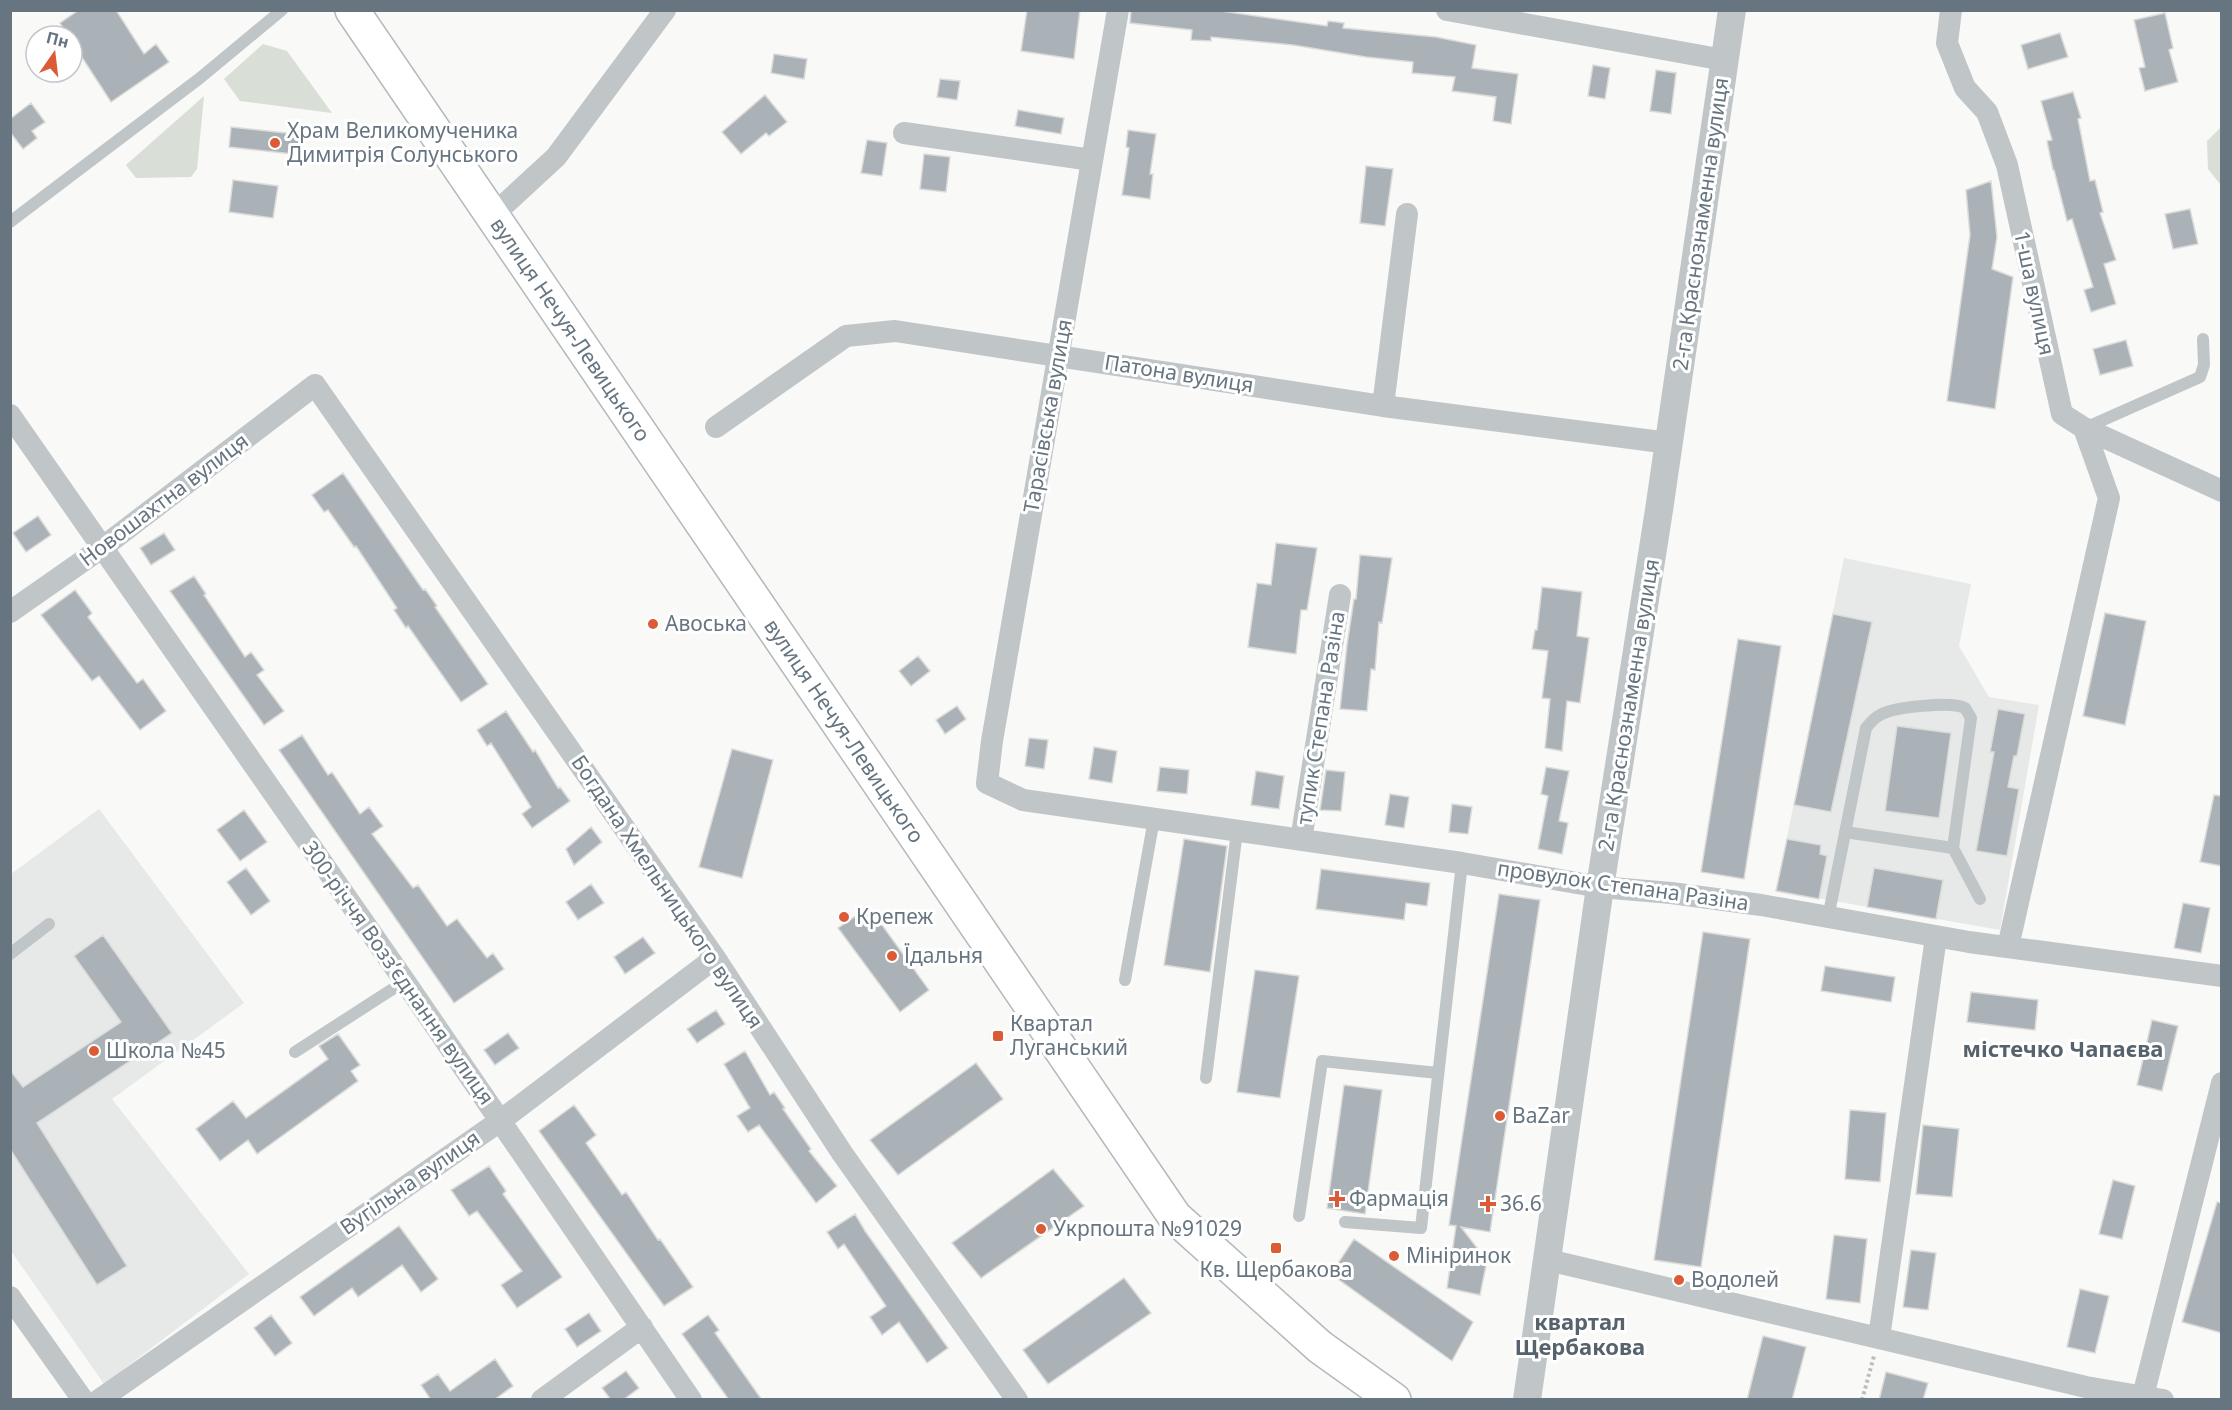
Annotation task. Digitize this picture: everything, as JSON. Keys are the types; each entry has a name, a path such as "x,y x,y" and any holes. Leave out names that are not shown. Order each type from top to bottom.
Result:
{"main road":[{"name":"вулиця Нечуя-Левицького","path":"352,10 1175,1218 1320,1347 1394,1400"}],"street":[{"path":"492,216 556,157 665,10"},
{"name":"Тарасівська вулиця","path":"1023,800 987,783 994,729 1118,10"},
{"path":"1447,10 1724,60"},
{"name":"2-га Краснознаменна вулиця","path":"1527,1400 1600,887 1669,443 1732,10"},
{"name":"1-ша вулиця","path":"1951,10 1947,44 1965,88 1987,112 2007,165 2061,414 2084,428 2222,491"},
{"path":"904,132 1092,160"},
{"path":"1383,405 1407,214"},
{"name":"Патона вулиця","path":"716,427 846,336 894,331 1383,405 1669,443"},
{"name":"Новошахтна вулиця","path":"10,612 103,547 315,386"},
{"name":"Богдана Хмельницького вулиця","path":"315,386 715,958 843,1153 1017,1400"},
{"name":"300-річчя Возз’єднання вулиця","path":"10,416 405,981 691,1400"},
{"path":"2008,947 2109,498 2084,428"},
{"name":"тупик Степана Разіна","path":"1301,840 1340,595"},
{"name":"провулок Степана Разіна","path":"1023,800 1462,863 1600,887 1714,898 1936,937 2222,976"},
{"path":"1879,1338 1936,937"},
{"name":"Вугільна вулиця","path":"99,1400 500,1120 715,958"},
{"path":"1548,1260 2086,1387 2153,1398 2222,1083"},
{"path":"10,1297 83,1400"},
{"path":"542,1400 642,1327"}],"lane":[{"path":"10,222 200,78 282,10"},
{"path":"2084,428 2200,377 2204,365 2203,339"},
{"path":"1828,918 1866,728 1879,715 1892,710 1959,705 1969,712 1971,718 1953,848 1980,899"},
{"path":"1125,980 1154,819"},
{"path":"1206,1078 1237,831"},
{"path":"1845,832 1953,848"},
{"path":"1345,1222 1421,1228 1462,863"},
{"path":"10,954 49,924"},
{"path":"295,1052 405,981"},
{"path":"1299,1216 1322,1061 1438,1073"}],"path":[{"path":"1862,1400 1879,1338"}],"shaded area":[{"path":"263,44 287,51 332,113 240,101 224,79"},
{"path":"204,96 197,169 191,177 136,178 126,165"},
{"path":"2221,127 2221,185 2208,169 2207,141"},
{"path":"1844,558 1971,584 1959,646 1989,697 2039,705 2000,930 1776,891"},
{"name":"Школа №45","path":"99,809 244,1003 112,1099 249,1274 104,1384 11,1251 11,874"}],"building":[{"path":"79,10 116,10 144,54 156,44 169,62 111,102 84,60 84,24 60,23"},
{"path":"1027,10 1080,10 1074,59 1021,51"},
{"path":"1131,10 1214,10 1327,26 1328,21 1344,23 1343,28 1436,37 1476,45 1472,68 1518,74 1511,124 1493,121 1496,97 1452,91 1455,77 1412,73 1413,62 1293,45 1211,37 1211,41 1191,40 1192,30 1130,23"},
{"path":"2165,13 2173,48 2169,50 2178,82 2145,91 2139,68 2145,67 2134,20"},
{"path":"2060,33 2068,57 2028,69 2021,45"},
{"path":"774,54 807,59 804,79 771,73"},
{"path":"1593,65 1610,68 1605,99 1588,96"},
{"path":"1656,70 1676,73 1671,114 1650,111"},
{"path":"940,79 960,81 957,100 937,97"},
{"path":"2073,92 2081,118 2078,119 2090,181 2095,180 2103,212 2100,213 2116,260 2104,264 2116,304 2091,312 2084,290 2093,287 2072,219 2067,221 2053,170 2047,141 2052,140 2041,101"},
{"path":"765,95 787,122 769,136 766,133 741,154 722,132"},
{"path":"31,103 45,122 32,131 37,138 23,149 10,132 10,119"},
{"path":"1018,110 1064,118 1061,134 1015,126"},
{"path":"231,127 304,135 302,155 229,147"},
{"path":"1128,130 1156,134 1150,174 1153,174 1150,199 1122,195 1129,148 1126,147"},
{"path":"867,140 887,143 882,176 861,173"},
{"path":"924,154 950,157 946,192 920,189"},
{"path":"1366,166 1393,169 1385,226 1360,223"},
{"path":"233,180 278,186 273,218 229,212"},
{"path":"1991,181 1997,237 1992,269 2013,277 1995,409 1947,401 1970,235 1966,190"},
{"path":"2190,209 2198,244 2173,249 2165,214"},
{"path":"2126,340 2133,366 2100,375 2093,349"},
{"path":"343,473 423,590 425,589 437,606 435,607 488,684 461,702 408,626 406,628 394,610 397,608 356,546 354,547 328,510 324,512 312,495"},
{"path":"38,516 51,535 26,552 13,533"},
{"path":"164,533 175,550 151,565 140,548"},
{"path":"1276,543 1317,548 1307,610 1301,610 1296,654 1248,647 1257,583 1271,585"},
{"path":"1360,555 1392,558 1382,623 1379,622 1375,670 1371,669 1367,711 1340,709"},
{"path":"194,576 245,657 251,652 264,670 257,675 284,711 264,725 170,591"},
{"path":"1542,587 1582,592 1577,636 1589,638 1580,703 1567,701 1562,751 1545,748 1550,699 1542,698 1548,651 1532,649 1535,630 1537,630"},
{"path":"75,590 92,613 88,617 137,683 143,679 166,711 140,730 99,676 92,681 41,615"},
{"path":"2105,613 2146,621 2125,725 2083,716"},
{"path":"1833,614 1872,622 1831,812 1794,805"},
{"path":"1738,639 1781,646 1744,879 1701,872"},
{"path":"918,656 930,671 911,686 899,671"},
{"path":"957,706 966,719 945,734 936,720"},
{"path":"1998,709 2025,714 2008,787 2019,789 2007,856 1976,851 1994,752 1990,752"},
{"path":"506,711 533,752 535,750 558,788 560,787 570,801 532,828 522,814 531,807 491,743 487,746 477,730"},
{"path":"1897,726 1951,733 1939,818 1885,811"},
{"path":"302,735 328,775 332,772 360,814 369,807 383,826 372,834 413,888 418,885 447,926 457,919 487,958 493,953 504,969 454,1003 279,750"},
{"path":"1029,738 1048,740 1044,769 1025,766"},
{"path":"1094,747 1117,751 1112,783 1089,779"},
{"path":"732,749 773,760 742,878 699,867"},
{"path":"1160,767 1189,770 1187,794 1157,791"},
{"path":"1546,767 1569,771 1559,821 1568,823 1562,854 1538,849 1548,796 1541,794"},
{"path":"1326,770 1345,772 1341,811 1320,810"},
{"path":"1256,771 1284,776 1279,809 1251,805"},
{"path":"1390,794 1409,797 1404,828 1385,825"},
{"path":"2214,795 2222,796 2222,866 2200,862"},
{"path":"1452,804 1472,807 1468,834 1449,832"},
{"path":"244,810 267,842 240,861 217,830"},
{"path":"591,827 602,842 574,865 566,849"},
{"path":"1184,839 1227,846 1210,972 1164,965"},
{"path":"1787,839 1821,845 1820,854 1827,856 1819,899 1776,891"},
{"path":"246,868 270,901 251,915 227,882"},
{"path":"1874,868 1943,880 1936,919 1867,907"},
{"path":"1321,869 1430,883 1427,906 1406,903 1404,920 1316,909"},
{"path":"591,884 604,903 578,920 566,902"},
{"path":"1499,894 1540,900 1490,1232 1461,1227 1487,1261 1480,1295 1447,1288 1456,1226 1449,1225"},
{"path":"2183,903 2210,908 2201,953 2174,948"},
{"path":"869,907 929,990 900,1012 838,928"},
{"path":"1703,932 1750,939 1701,1267 1654,1260"},
{"path":"103,935 172,1033 37,1123 127,1266 97,1285 10,1149 10,1070 23,1087 121,1022 74,956"},
{"path":"643,937 655,953 625,974 614,957"},
{"path":"1825,966 1895,977 1891,1002 1821,991"},
{"path":"1255,970 1299,976 1280,1098 1237,1092"},
{"path":"1971,992 2038,1000 2035,1030 1967,1022"},
{"path":"716,1010 725,1024 697,1043 687,1029"},
{"path":"2152,1020 2178,1026 2162,1091 2137,1085"},
{"path":"508,1033 519,1048 495,1065 484,1050"},
{"path":"338,1034 360,1065 351,1071 358,1081 257,1154 248,1140 220,1161 196,1129 233,1101 246,1118 328,1059 319,1046"},
{"path":"745,1051 770,1095 774,1092 811,1149 809,1151 837,1186 816,1203 759,1125 748,1132 737,1116 750,1108 724,1064"},
{"path":"976,1063 1003,1099 898,1175 870,1140"},
{"path":"1344,1085 1382,1090 1365,1214 1327,1208"},
{"path":"574,1105 596,1135 586,1143 622,1195 626,1192 693,1287 664,1306 539,1131"},
{"path":"1850,1110 1886,1113 1880,1182 1845,1179"},
{"path":"1923,1125 1959,1129 1952,1197 1916,1194"},
{"path":"489,1166 506,1191 503,1194 562,1277 517,1308 501,1285 522,1271 477,1211 469,1216 451,1190"},
{"path":"1053,1169 1084,1206 981,1278 952,1243"},
{"path":"2113,1180 2135,1186 2122,1239 2099,1234"},
{"path":"2217,1202 2222,1203 2222,1333 2182,1322"},
{"path":"855,1214 948,1348 927,1363 899,1322 882,1335 870,1317 886,1306 844,1244 838,1249 827,1232"},
{"path":"399,1226 438,1279 421,1292 402,1265 358,1297 352,1288 314,1316 300,1297"},
{"path":"1834,1235 1867,1239 1860,1303 1826,1299"},
{"path":"1354,1239 1473,1322 1452,1361 1331,1274"},
{"path":"1911,1250 1936,1253 1928,1310 1903,1307"},
{"path":"1124,1278 1151,1313 1048,1384 1023,1350"},
{"path":"2080,1289 2109,1296 2095,1353 2067,1347"},
{"path":"589,1313 601,1331 577,1347 565,1329"},
{"path":"271,1315 292,1343 275,1356 254,1328"},
{"path":"708,1315 719,1330 715,1333 762,1400 729,1400 682,1334"},
{"path":"1763,1336 1806,1347 1792,1400 1747,1400"},
{"path":"495,1359 513,1386 494,1400 431,1400 421,1385 438,1374 450,1391"},
{"path":"626,1371 639,1388 623,1400 611,1400 602,1388"},
{"path":"1886,1372 1928,1383 1923,1400 1879,1400"}],"place":[{"name":"Храм Великомученика Димитрія Солунського","path":"275,143"},
{"name":"Авоська","path":"653,624"},
{"name":"Крепеж","path":"844,917"},
{"name":"Їдальня","path":"892,956"},
{"name":"Квартал Луганський","path":"998,1036"},
{"name":"Школа №45","path":"94,1051"},
{"name":"BaZar","path":"1500,1116"},
{"name":"Фармація","path":"1337,1199"},
{"name":"36.6","path":"1488,1204"},
{"name":"Укрпошта №91029","path":"1041,1229"},
{"name":"Кв. Щербакова","path":"1276,1248"},
{"name":"Мініринок","path":"1394,1256"},
{"name":"Водолей","path":"1679,1280"}],"district":[{"name":"містечко Чапаєва","path":"2063,1049"},
{"name":"квартал Щербакова","path":"1580,1334"}]}
